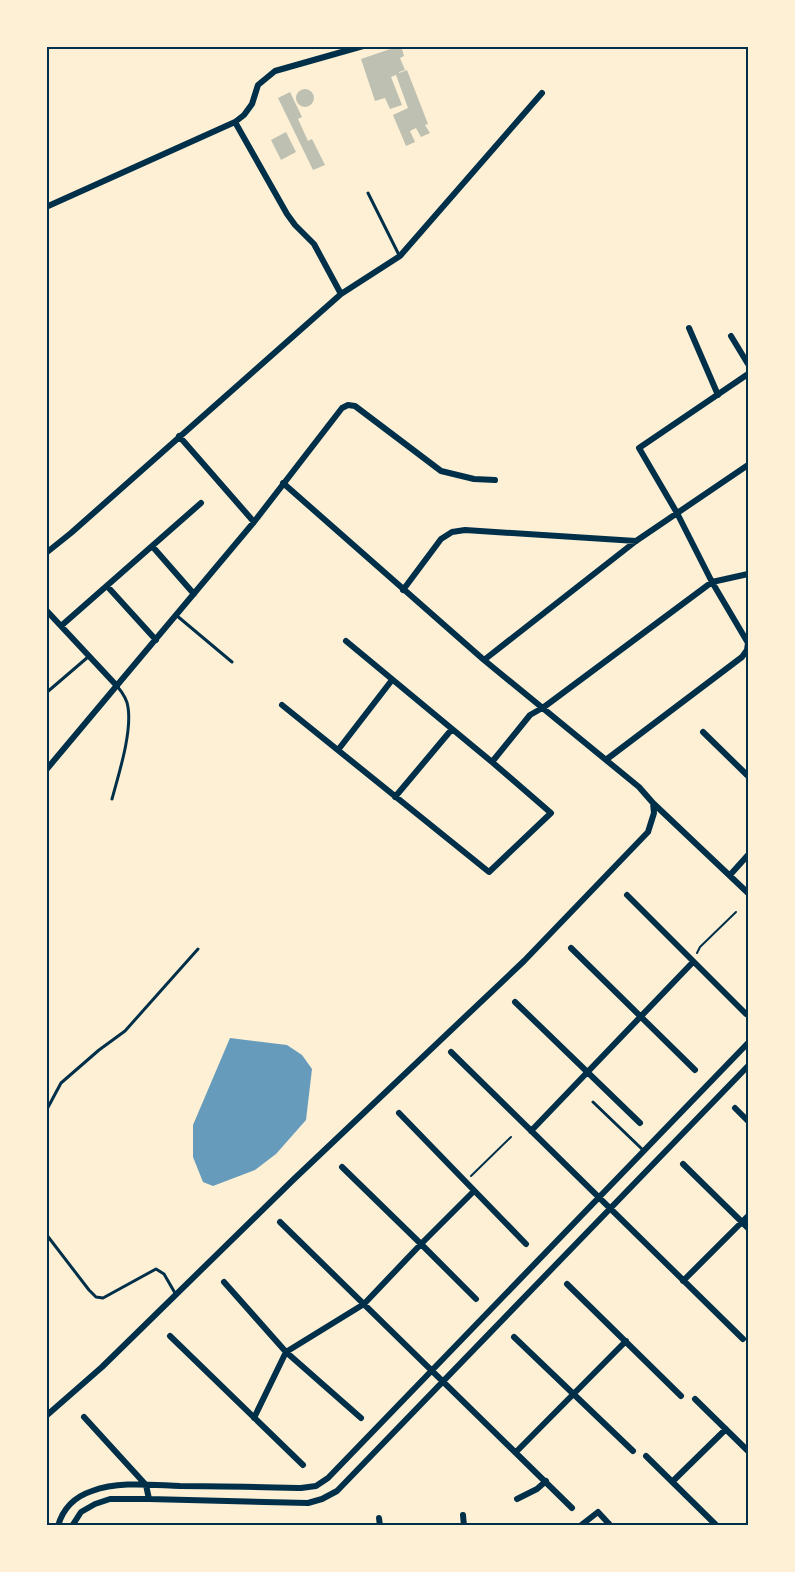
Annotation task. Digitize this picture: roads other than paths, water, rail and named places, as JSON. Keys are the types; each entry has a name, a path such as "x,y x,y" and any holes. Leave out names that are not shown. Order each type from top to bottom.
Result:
{"street":[{"path":"47,206 235,122 252,104 258,85 275,71 363,46"},
{"path":"46,553 341,294 400,256 542,93"},
{"path":"235,122 287,214 314,244 341,294"},
{"path":"689,328 718,395"},
{"path":"731,336 748,364"},
{"path":"607,759 742,657 747,650 748,643 639,448 748,374"},
{"path":"46,770 254,522 342,408 348,405 356,406 441,471 474,479 495,480"},
{"path":"179,436 254,522"},
{"path":"484,660 636,541 748,465"},
{"path":"283,483 484,660 639,787 748,893"},
{"path":"61,626 201,503"},
{"path":"404,590 441,539 452,532 465,530 636,541"},
{"path":"152,546 194,594"},
{"path":"492,762 530,715 544,707 712,582 748,574"},
{"path":"106,586 156,640"},
{"path":"46,610 117,686"},
{"path":"282,705 489,872 551,813 346,641"},
{"path":"338,750 392,680"},
{"path":"395,797 452,729"},
{"path":"703,732 748,776"},
{"path":"46,1416 102,1367 293,1180 525,961 648,832 654,813 653,803"},
{"path":"730,874 748,855"},
{"path":"627,895 746,1014"},
{"path":"571,948 695,1070"},
{"path":"531,1131 693,962"},
{"path":"515,1002 640,1123"},
{"path":"58,1526 61,1516 72,1501 90,1491 108,1486 301,1488 316,1486 328,1478 748,1043"},
{"path":"451,1052 743,1339"},
{"path":"61,1516 72,1525 81,1512 110,1499 308,1503 337,1491 748,1066"},
{"path":"735,1108 748,1121"},
{"path":"399,1113 526,1244"},
{"path":"683,1164 748,1228"},
{"path":"342,1167 476,1299"},
{"path":"254,1418 286,1352 364,1304 474,1191"},
{"path":"683,1281 748,1215"},
{"path":"280,1222 572,1508"},
{"path":"224,1282 286,1352 361,1418"},
{"path":"567,1284 681,1396"},
{"path":"491,1310 503,1320"},
{"path":"170,1336 303,1465"},
{"path":"514,1337 633,1451"},
{"path":"516,1452 626,1341"},
{"path":"695,1399 748,1451"},
{"path":"84,1417 146,1485 149,1499"},
{"path":"672,1482 726,1429"},
{"path":"376,1430 387,1440"},
{"path":"646,1456 717,1526"},
{"path":"517,1499 546,1482"},
{"path":"580,1526 598,1512 611,1526"},
{"path":"463,1515 464,1526"}],"lane":[{"path":"368,193 400,256"},
{"path":"176,615 232,662"},
{"path":"46,693 89,656"},
{"path":"112,799 124,753 128,722 128,706 117,686"},
{"path":"46,1111 62,1083 99,1050 125,1031 198,949"},
{"path":"593,1102 644,1152"},
{"path":"46,1234 96,1297 103,1298 156,1269 164,1274 176,1294"}],"water":[{"path":"230,1038 287,1045 302,1055 312,1069 306,1120 276,1154 255,1170 213,1186 203,1182 193,1157 193,1125"}]}
